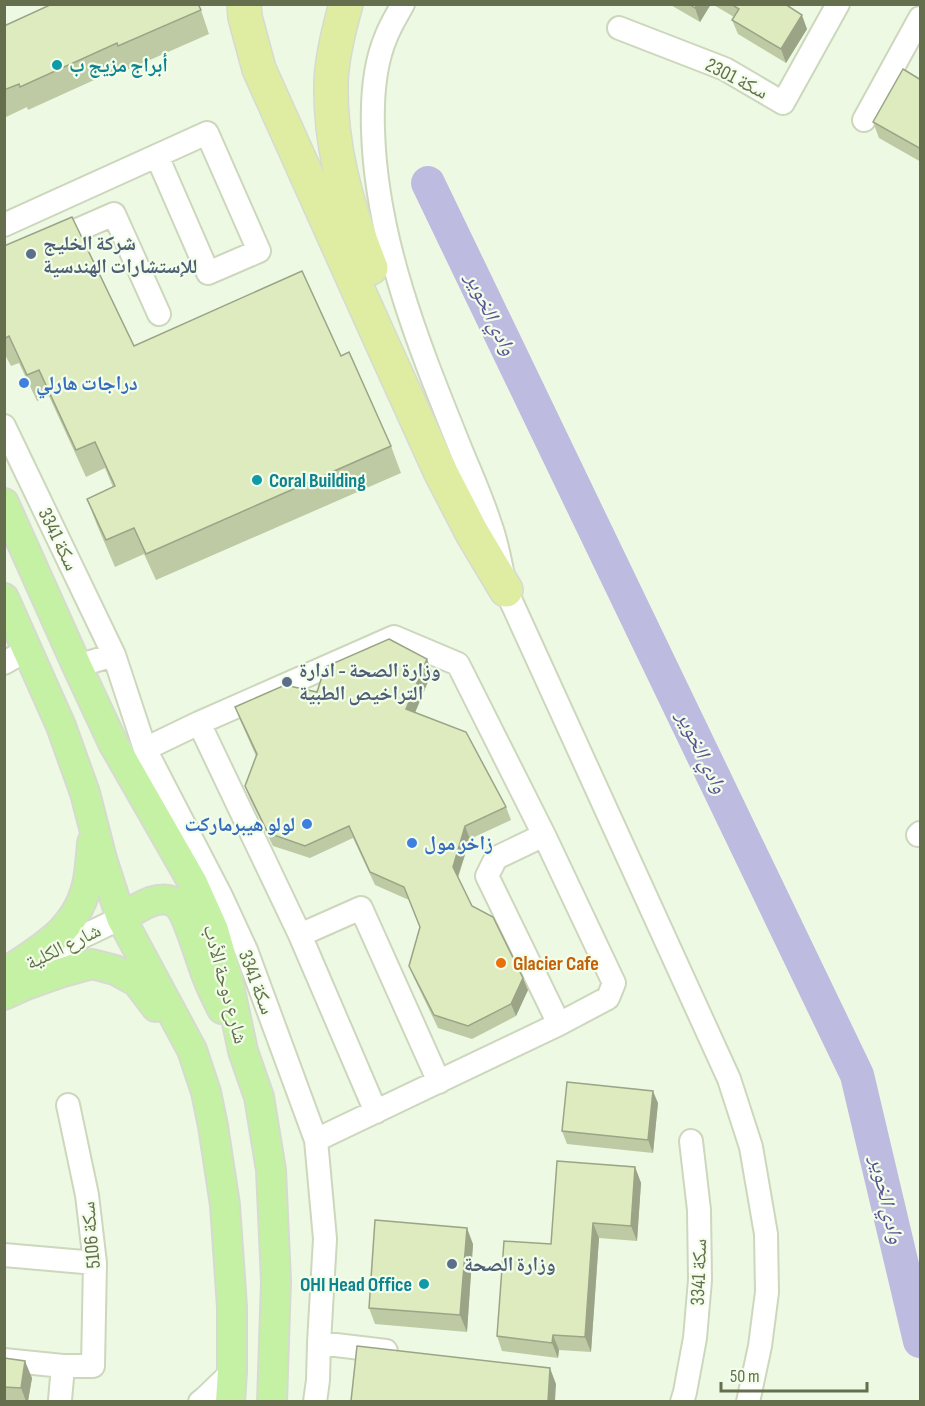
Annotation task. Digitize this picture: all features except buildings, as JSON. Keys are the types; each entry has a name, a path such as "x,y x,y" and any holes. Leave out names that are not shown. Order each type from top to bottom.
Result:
{"highway":[{"path":"244,4 245,17 259,69 440,471 472,533 506,590"},
{"path":"346,4 337,33 330,84 333,123 343,184 360,241 464,495 506,590"}],"main road":[{"name":"شارع دوحة الأدب","path":"4,503 113,743 193,883 214,930 227,976 243,1051 259,1097 271,1170 276,1281 272,1401"},
{"path":"4,598 16,657 61,726 85,792 102,859 121,918 192,1050"},
{"path":"4,974 53,940 68,925 80,905 88,881 93,823"},
{"path":"121,918 148,902 162,899 175,902 183,913 207,979 243,1051"},
{"path":"200,960 175,922 167,917 158,917 151,922 147,929 148,941 184,1013 213,1126 225,1205 232,1307 230,1401"},
{"path":"4,995 26,985 92,964 115,970 137,982 192,1050"}],"street":[{"path":"403,4 385,38 372,103 374,154 381,207 403,297 491,525 506,590 729,1079 751,1147 766,1234 767,1292 760,1346 748,1401"},
{"name":"سكة 2301","path":"619,28 725,69 783,103 838,4"},
{"path":"864,120 918,29"},
{"path":"4,225 207,133 259,251 208,273 157,156"},
{"path":"4,262 114,214 159,314"},
{"name":"سكة 3341","path":"4,426 114,655 145,749 221,896 246,950 316,1140 325,1239 315,1401"},
{"path":"145,749 394,638 458,664 544,835 614,983 608,998 560,1024 316,1140"},
{"path":"77,666 114,655"},
{"path":"199,723 300,935 376,1112"},
{"path":"544,835 496,858 487,876 560,1024"},
{"path":"300,935 361,908 439,1082"},
{"name":"شارع الكلية","path":"4,974 121,918"},
{"name":"سكة 5106","path":"63,1366 93,1366 95,1263 87,1195 68,1105"},
{"name":"سكة 3341","path":"682,1401 695,1338 700,1280 699,1210 691,1141"},
{"path":"4,1255 95,1263"},
{"path":"319,1342 401,1352"},
{"path":"4,1360 63,1366 66,1401"},
{"path":"200,1401 232,1372"}],"waterway":[{"name":"وادي الخوير","path":"428,183 857,1075 920,1341"}],"place":[{"name":"أبراج مزيج ب","path":"57,65"},
{"name":"شركة الخليج للإستشارات الهندسية","path":"31,254"},
{"name":"دراجات هارلي","path":"24,383"},
{"name":"Coral Building","path":"257,480"},
{"name":"وزارة الصحة - ادارة التراخيص الطبية","path":"287,682"},
{"name":"لولو هيبرماركت","path":"307,824"},
{"name":"زاخر مول","path":"412,843"},
{"name":"Glacier Cafe","path":"501,963"},
{"name":"وزارة الصحة","path":"452,1264"},
{"name":"OHI Head Office","path":"424,1284"}]}
